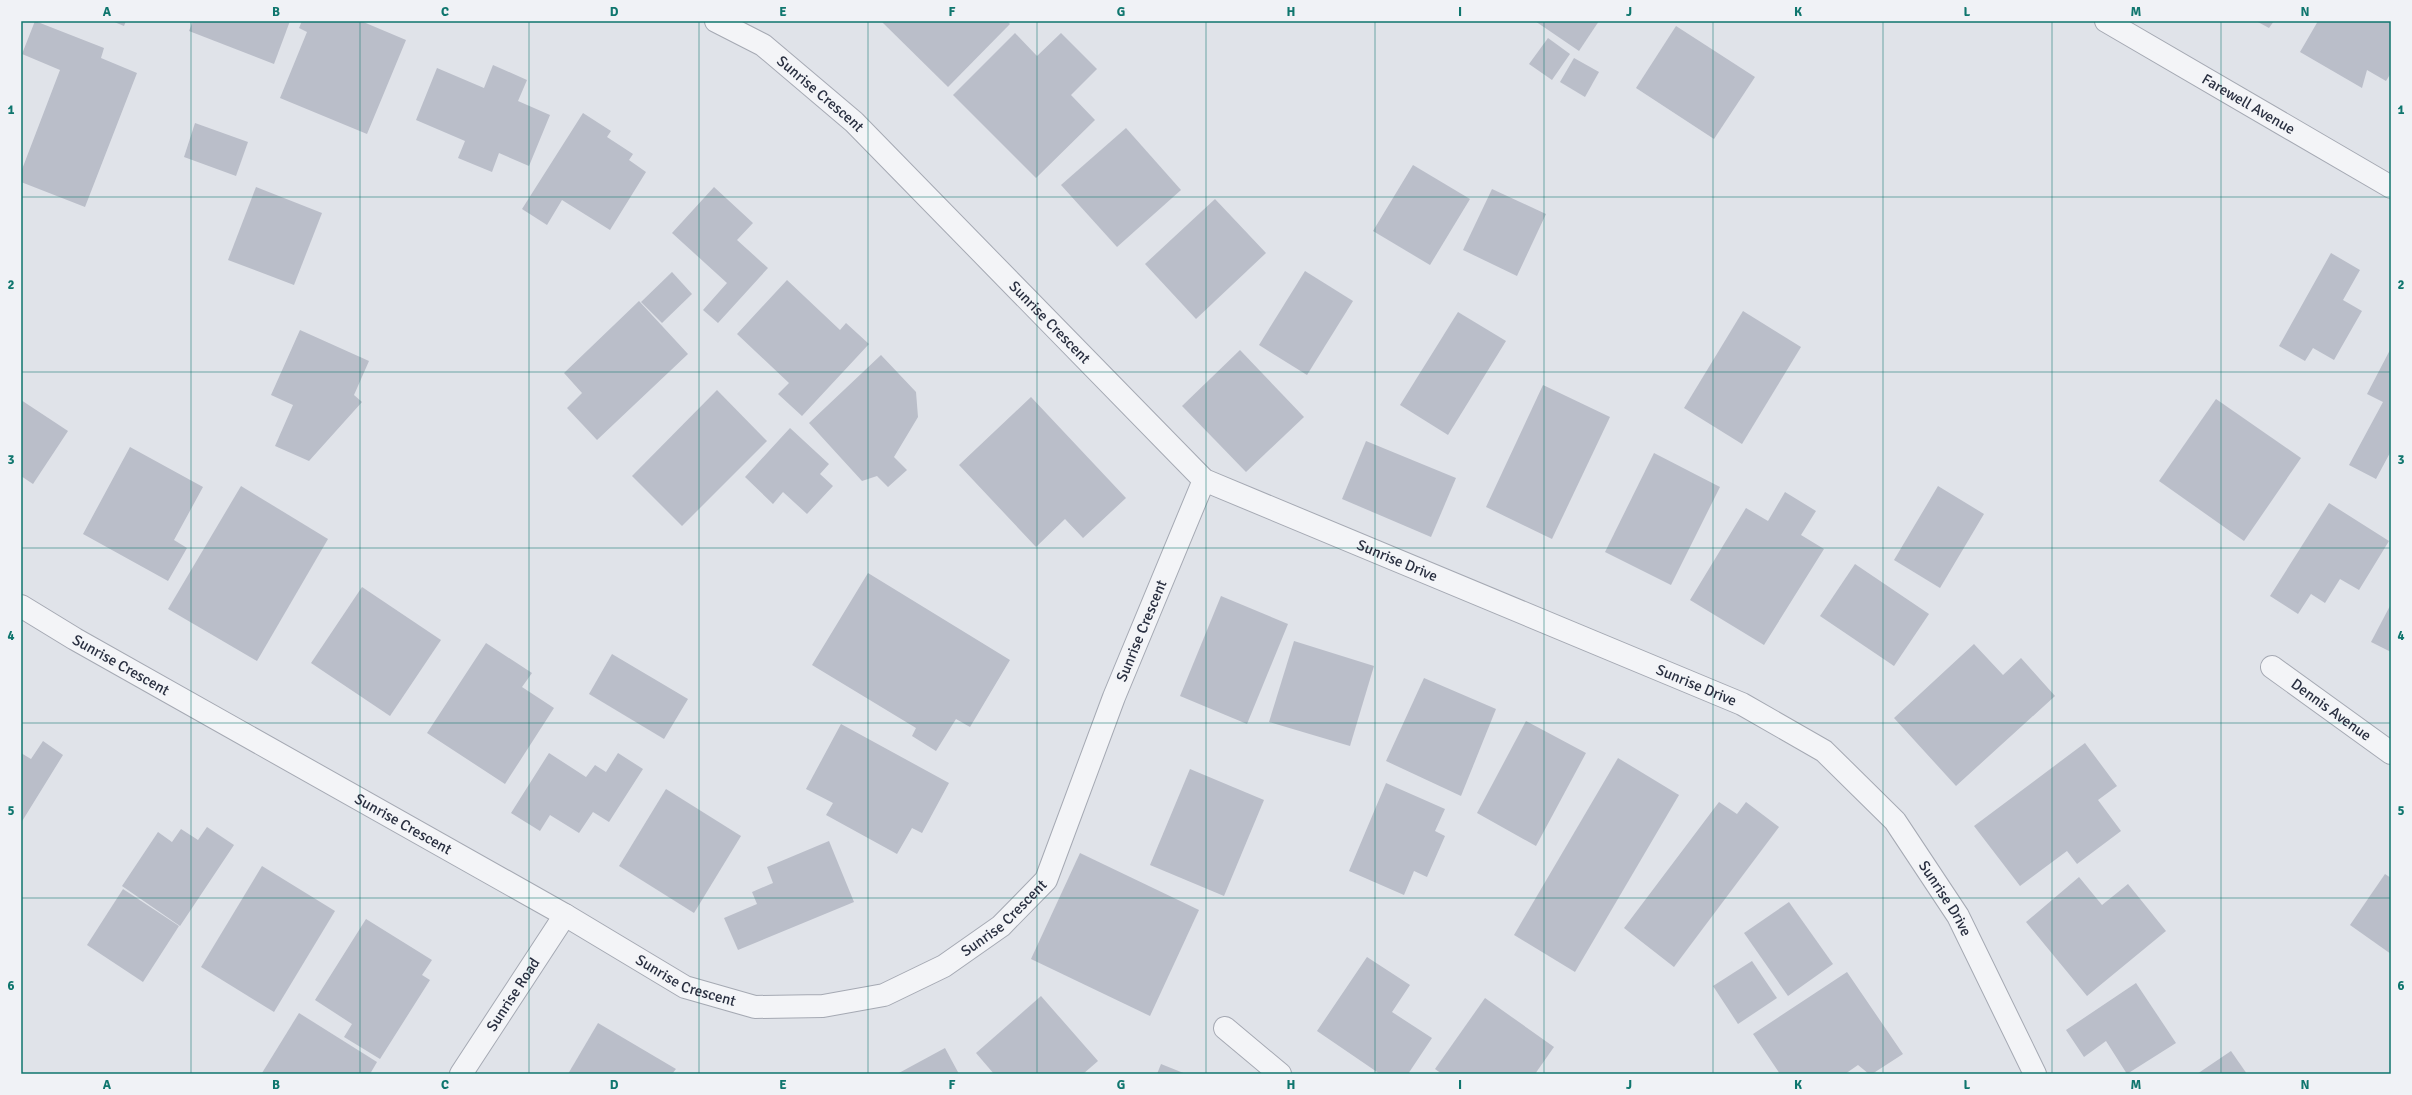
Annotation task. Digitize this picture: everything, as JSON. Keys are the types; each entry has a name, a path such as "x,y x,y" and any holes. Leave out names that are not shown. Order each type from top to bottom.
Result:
{"street":[{"name":"Sunrise Crescent","path":"21,606 75,639 565,915 685,987 755,1008 823,1006 884,995 944,966 1001,926 1046,880 1114,697 1204,480 854,122 763,45 716,21"},
{"name":"Farewell Avenue","path":"2106,21 2391,187"},
{"name":"Sunrise Drive","path":"1204,480 1742,704 1824,751 1895,821 1958,916 2035,1074"},
{"name":"Dennis Avenue","path":"2272,667 2391,753"},
{"name":"Sunrise Road","path":"461,1074 565,915"},
{"path":"1225,1028 1280,1074"}],"building":[{"path":"35,21 104,48 101,58 137,73 85,207 21,182 21,172 60,70 22,54"},
{"path":"112,21 126,21 124,26"},
{"path":"193,21 290,21 274,64 189,31"},
{"path":"302,21 361,21 406,40 367,134 280,98 307,32 299,28"},
{"path":"881,21 1007,21 1010,24 948,87"},
{"path":"1535,21 1599,21 1579,51"},
{"path":"2256,21 2274,21 2269,28"},
{"path":"2318,21 2391,21 2391,73 2386,81 2367,70 2362,88 2300,52"},
{"path":"1676,26 1755,77 1714,139 1636,88"},
{"path":"1015,33 1037,56 1061,33 1097,69 1071,95 1095,120 1036,178 953,95"},
{"path":"1548,38 1570,54 1552,80 1529,64"},
{"path":"1574,58 1599,72 1585,97 1560,82"},
{"path":"493,65 527,80 518,101 550,115 529,166 499,153 492,172 458,158 465,141 416,120 437,68 484,88"},
{"path":"583,113 611,131 607,137 633,154 629,160 646,172 610,230 562,200 547,225 522,209"},
{"path":"195,123 248,142 236,176 184,157"},
{"path":"1126,128 1181,190 1117,247 1061,185"},
{"path":"1413,165 1470,199 1430,265 1373,231"},
{"path":"256,187 322,213 294,285 228,260"},
{"path":"714,187 753,223 737,240 768,268 718,323 703,310 727,283 672,233"},
{"path":"1492,189 1546,214 1517,276 1463,250"},
{"path":"1215,199 1266,253 1196,319 1145,264"},
{"path":"2331,253 2360,270 2343,300 2362,311 2334,360 2313,348 2305,361 2279,346"},
{"path":"1305,271 1353,301 1307,375 1259,345"},
{"path":"672,272 692,294 662,323 641,302"},
{"path":"787,280 840,330 846,323 869,344 802,416 778,394 789,383 737,334"},
{"path":"639,301 688,354 597,440 567,408 582,393 564,373"},
{"path":"1743,311 1801,347 1742,444 1684,408"},
{"path":"1458,312 1506,341 1448,435 1400,405"},
{"path":"300,330 369,361 354,395 362,402 309,461 275,446 293,405 271,395"},
{"path":"2391,348 2391,451 2376,479 2349,465 2383,402 2367,394"},
{"path":"1240,350 1304,417 1246,472 1182,406"},
{"path":"881,355 916,392 918,417 894,457 907,470 888,487 877,476 862,481 809,423"},
{"path":"1543,385 1610,417 1552,539 1486,507"},
{"path":"717,390 767,441 682,526 632,476"},
{"path":"1031,397 1126,498 1083,538 1065,519 1036,547 959,465"},
{"path":"2216,399 2301,458 2244,541 2159,481"},
{"path":"21,400 68,431 33,484 21,476"},
{"path":"790,428 829,464 820,474 833,486 807,514 783,492 773,504 745,477"},
{"path":"1366,441 1456,478 1431,537 1342,499"},
{"path":"130,447 203,487 174,540 187,548 168,581 83,534"},
{"path":"1654,453 1720,487 1671,585 1605,552"},
{"path":"241,486 328,539 257,661 168,609"},
{"path":"1938,486 1984,514 1940,588 1894,560"},
{"path":"1785,492 1816,511 1801,535 1824,549 1764,645 1690,600 1746,508 1768,521"},
{"path":"2329,503 2389,541 2359,590 2340,579 2325,603 2311,594 2298,614 2270,596"},
{"path":"1855,564 1929,614 1894,666 1820,616"},
{"path":"868,573 1010,660 970,727 956,719 936,751 912,736 916,728 812,665"},
{"path":"362,587 441,640 390,716 311,663"},
{"path":"1221,596 1288,624 1247,724 1180,696"},
{"path":"2391,604 2391,652 2371,642"},
{"path":"1294,641 1374,666 1350,746 1269,722"},
{"path":"486,643 532,673 522,687 554,708 505,784 427,733"},
{"path":"1974,644 2003,675 2021,658 2055,696 1956,786 1894,718"},
{"path":"612,654 688,699 664,739 589,694"},
{"path":"1424,678 1496,709 1461,796 1386,761"},
{"path":"1526,721 1586,753 1536,846 1477,813"},
{"path":"841,724 949,783 922,833 912,828 897,854 826,815 833,803 806,789"},
{"path":"43,741 63,755 21,823 21,753 31,759"},
{"path":"2085,743 2117,786 2098,800 2121,831 2077,864 2067,851 2020,886 1974,826"},
{"path":"549,753 586,777 595,765 606,772 618,753 643,769 609,822 593,812 579,833 550,815 540,831 511,813"},
{"path":"1618,758 1679,795 1575,972 1514,935"},
{"path":"1190,769 1264,800 1224,896 1150,865"},
{"path":"1386,783 1445,809 1435,831 1445,836 1427,877 1414,871 1404,895 1349,871"},
{"path":"666,789 741,836 694,913 619,866"},
{"path":"1719,802 1737,814 1746,802 1779,827 1674,967 1624,928"},
{"path":"207,827 234,845 180,926 122,886 158,832 172,842 181,829 198,840"},
{"path":"829,841 854,902 738,950 724,918 757,904 752,892 773,883 767,867"},
{"path":"1080,853 1199,910 1150,1016 1031,959"},
{"path":"262,866 335,911 274,1012 201,967"},
{"path":"2385,874 2391,878 2391,954 2350,925"},
{"path":"2079,877 2102,905 2128,884 2166,931 2087,996 2026,922"},
{"path":"123,889 179,926 143,982 87,945"},
{"path":"1789,902 1833,964 1788,996 1744,933"},
{"path":"366,919 432,960 422,975 430,980 380,1059 344,1037 352,1024 315,1000"},
{"path":"1367,957 1410,985 1392,1012 1432,1038 1408,1074 1380,1074 1317,1031"},
{"path":"1752,961 1777,998 1738,1024 1713,986"},
{"path":"1847,972 1903,1054 1872,1074 1869,1074 1858,1065 1845,1074 1780,1074 1753,1034"},
{"path":"2136,983 2176,1043 2127,1074 2106,1041 2084,1057 2066,1030"},
{"path":"1041,996 1098,1061 1083,1074 994,1074 976,1053"},
{"path":"1485,998 1554,1047 1535,1074 1442,1074 1435,1069"},
{"path":"299,1013 377,1062 370,1074 262,1073"},
{"path":"598,1023 676,1069 672,1074 568,1074"},
{"path":"945,1048 959,1074 897,1074"},
{"path":"2231,1051 2247,1074 2197,1074"},
{"path":"1161,1064 1186,1074 1157,1074"}]}
